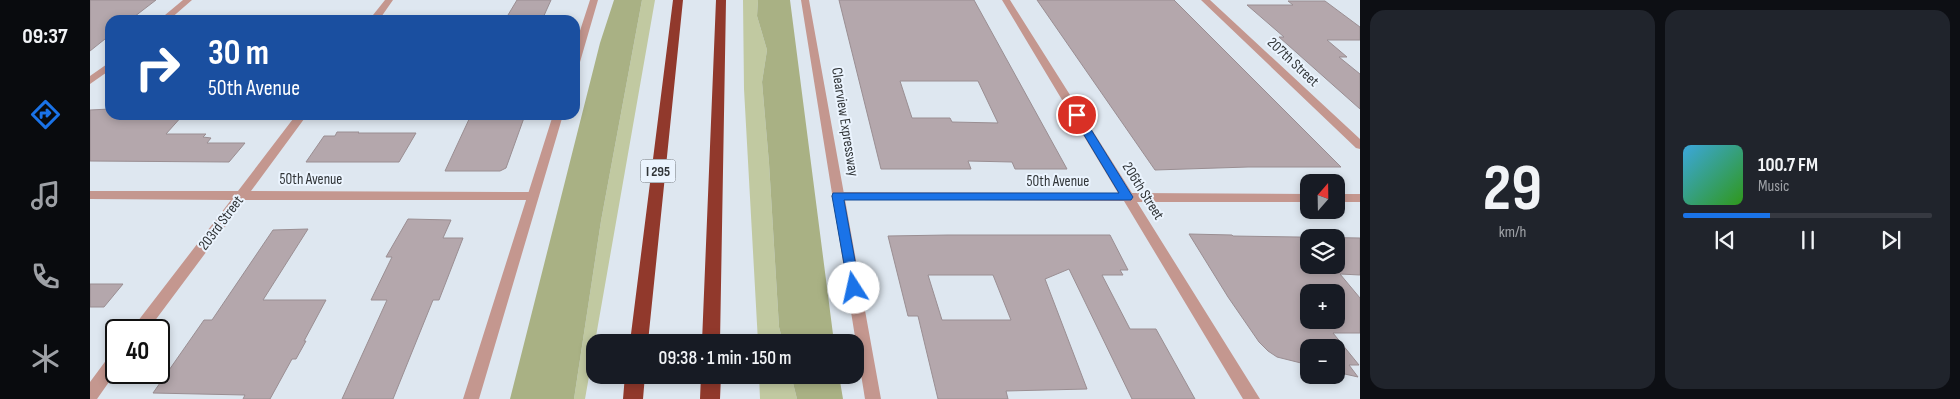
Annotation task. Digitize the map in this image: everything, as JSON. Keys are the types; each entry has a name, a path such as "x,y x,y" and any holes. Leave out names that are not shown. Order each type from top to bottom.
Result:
{"highway":[{"name":"I 295","path":"640,334 678,0"},
{"path":"711,334 721,0"},
{"path":"633,399 634,384"},
{"path":"710,399 711,384"}],"street":[{"path":"170,15 188,0"},
{"path":"378,15 389,0"},
{"path":"580,46 594,0"},
{"name":"Clearview Expressway","path":"805,0 873,399"},
{"name":"206th Street","path":"1006,0 1252,399"},
{"name":"207th Street","path":"1205,0 1360,145"},
{"path":"90,81 105,68"},
{"name":"203rd Street","path":"147,319 298,120"},
{"path":"471,399 556,120"},
{"name":"50th Avenue","path":"90,195 533,196"},
{"name":"50th Avenue","path":"837,196 1300,198"},
{"path":"1345,198 1360,198"},
{"path":"90,395 105,375"}],"green space":[{"path":"614,0 642,0 601,221 574,399 510,399 600,43"},
{"path":"642,0 655,0 596,334 586,334 586,384 588,384 585,399 574,399 601,221"},
{"path":"743,0 758,0 757,16 767,50 762,82 781,334 758,334 744,89"},
{"path":"758,0 790,0 833,334 781,334 779,327 762,82 767,50 757,16"},
{"path":"759,384 793,384 797,399 760,399"},
{"path":"793,384 840,384 843,399 797,399"}],"building":[{"path":"90,0 156,0 136,15 105,15 105,39 90,51"},
{"path":"517,0 551,0 544,15 508,15"},
{"path":"839,0 974,0 1067,169 1015,169 1012,162 968,161 971,169 881,169","holes":["900,81 978,81 998,123 952,122 950,118 912,118"]},
{"path":"1037,0 1174,0 1341,167 1155,170"},
{"path":"1288,1 1325,1 1360,27 1360,40 1327,40 1347,57 1339,57 1360,74 1360,109 1279,37 1284,37 1247,5 1293,5"},
{"path":"105,109 105,120 179,120 166,134 206,134 203,137 211,138 207,143 245,143 229,162 90,161 90,110"},
{"path":"469,120 523,120 506,168 500,171 445,171"},
{"path":"337,132 416,133 399,162 306,162 324,136 335,136"},
{"path":"408,219 451,220 443,238 463,238 439,300 433,300 393,399 342,399 387,300 371,300 392,257 386,257"},
{"path":"308,229 263,300 326,300 296,359 292,359 270,399 243,399 245,395 153,393 159,384 170,384 170,369 204,320 212,320 273,230"},
{"path":"1189,234 1300,237 1300,274 1340,274 1360,298 1360,333 1333,333 1338,339 1300,339 1300,363 1277,357 1259,342 1228,297"},
{"path":"1110,235 1128,270 1120,270 1123,275 1102,275 1130,329 1156,329 1195,399 1132,399 1069,269 1045,279 1087,389 1006,391 1008,399 938,399 918,316 908,316 888,236","holes":["928,275 993,275 1011,320 942,320"]},
{"path":"1345,238 1360,238 1360,275 1340,274 1345,274"},
{"path":"90,284 123,284 104,307 90,307"},
{"path":"1345,348 1359,365 1349,365 1358,377 1345,374"}],"route":[{"path":"854,288 837,196 1127,197 1077,115"}]}
